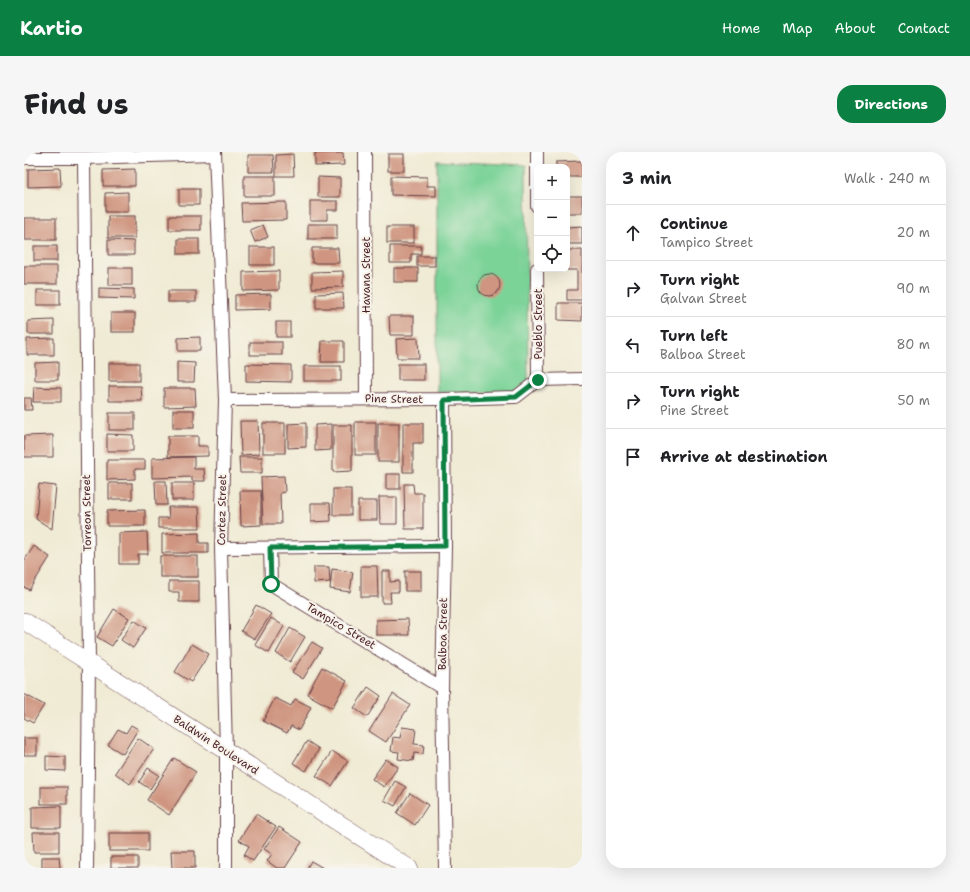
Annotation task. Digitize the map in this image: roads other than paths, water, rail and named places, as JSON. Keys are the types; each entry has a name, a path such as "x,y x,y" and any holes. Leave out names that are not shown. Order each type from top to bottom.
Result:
{"main road":[{"name":"Baldwin Boulevard","path":"24,621 409,868"}],"street":[{"name":"Havana Street","path":"366,152 366,399"},
{"path":"537,152 537,200"},
{"path":"24,158 84,158 215,153"},
{"name":"Cortez Street","path":"215,153 225,400 221,548 226,751 226,868"},
{"name":"Torreon Street","path":"84,158 89,662 87,868"},
{"name":"Pueblo Street","path":"538,272 538,380"},
{"path":"538,380 582,379"},
{"name":"Pine Street","path":"225,400 444,400 516,397 538,380"},
{"name":"Balboa Street","path":"444,400 445,546 442,688 445,868"},
{"path":"221,548 445,546"},
{"name":"Tampico Street","path":"270,548 271,584 442,688"}]}
